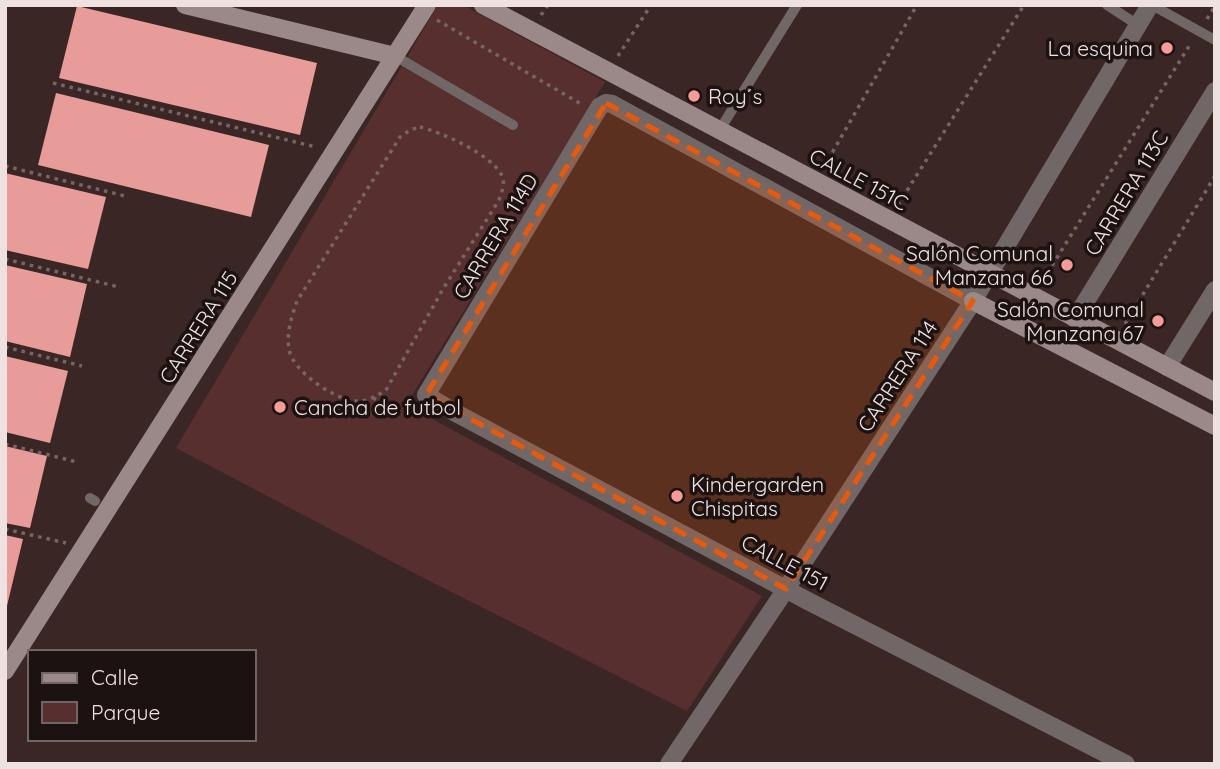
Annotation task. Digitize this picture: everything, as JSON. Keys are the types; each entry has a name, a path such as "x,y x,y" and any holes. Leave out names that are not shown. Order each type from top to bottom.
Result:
{"street":[{"path":"186,5 395,56"},
{"name":"CALLE 151C","path":"483,5 1215,392"},
{"name":"CARRERA 114","path":"669,764 973,301 1151,5"},
{"name":"CARRERA 115","path":"5,671 425,9"},
{"name":"CARRERA 113C","path":"1075,319 1215,91"},
{"path":"601,108 612,104 973,301 1215,426"},
{"name":"CARRERA 114D","path":"426,395 601,108"},
{"path":"1167,367 1215,290"},
{"name":"CALLE 151","path":"426,395 786,589 1126,764"}],"lane":[{"path":"719,131 797,5"},
{"path":"1107,5 1138,24"},
{"path":"1151,5 1215,40"},
{"path":"395,56 513,125"}],"path":[{"path":"608,72 651,5"},
{"path":"815,181 918,5"},
{"path":"888,220 1024,5"},
{"path":"1033,297 1215,6"},
{"path":"425,9 601,108"},
{"path":"53,83 335,151"},
{"path":"373,398 386,390 443,289 499,200 504,186 501,174 490,161 436,131 420,127 400,137 297,301 290,320 288,348 298,369 322,387 354,401 373,398 392,407 406,408 426,395"},
{"path":"5,166 125,196"},
{"path":"1115,340 1215,176"},
{"path":"5,259 119,287"},
{"path":"5,347 82,366"},
{"path":"5,444 77,462"},
{"path":"5,530 85,548"}],"highlighted area":[{"path":"606,103 973,301 786,589 426,395"}],"green space":[{"path":"438,5 463,5 605,82 406,405 762,596 687,711 408,570 176,448"}],"building":[{"path":"77,6 317,63 300,135 59,78"},
{"path":"56,93 269,145 251,217 38,165"},
{"path":"5,173 106,197 88,269 5,250"},
{"path":"5,265 87,284 70,357 5,341"},
{"path":"5,356 68,371 50,443 5,432"},
{"path":"5,446 47,456 30,528 5,523"},
{"path":"5,535 23,539 6,610 5,609"}],"place":[{"name":"La esquina","path":"1167,48"},
{"name":"Roy´s","path":"694,96"},
{"name":"Salón Comunal Manzana 66","path":"1067,265"},
{"name":"Salón Comunal Manzana 67","path":"1158,321"},
{"name":"Cancha de futbol","path":"280,407"},
{"name":"Kindergarden Chispitas","path":"677,496"}]}
